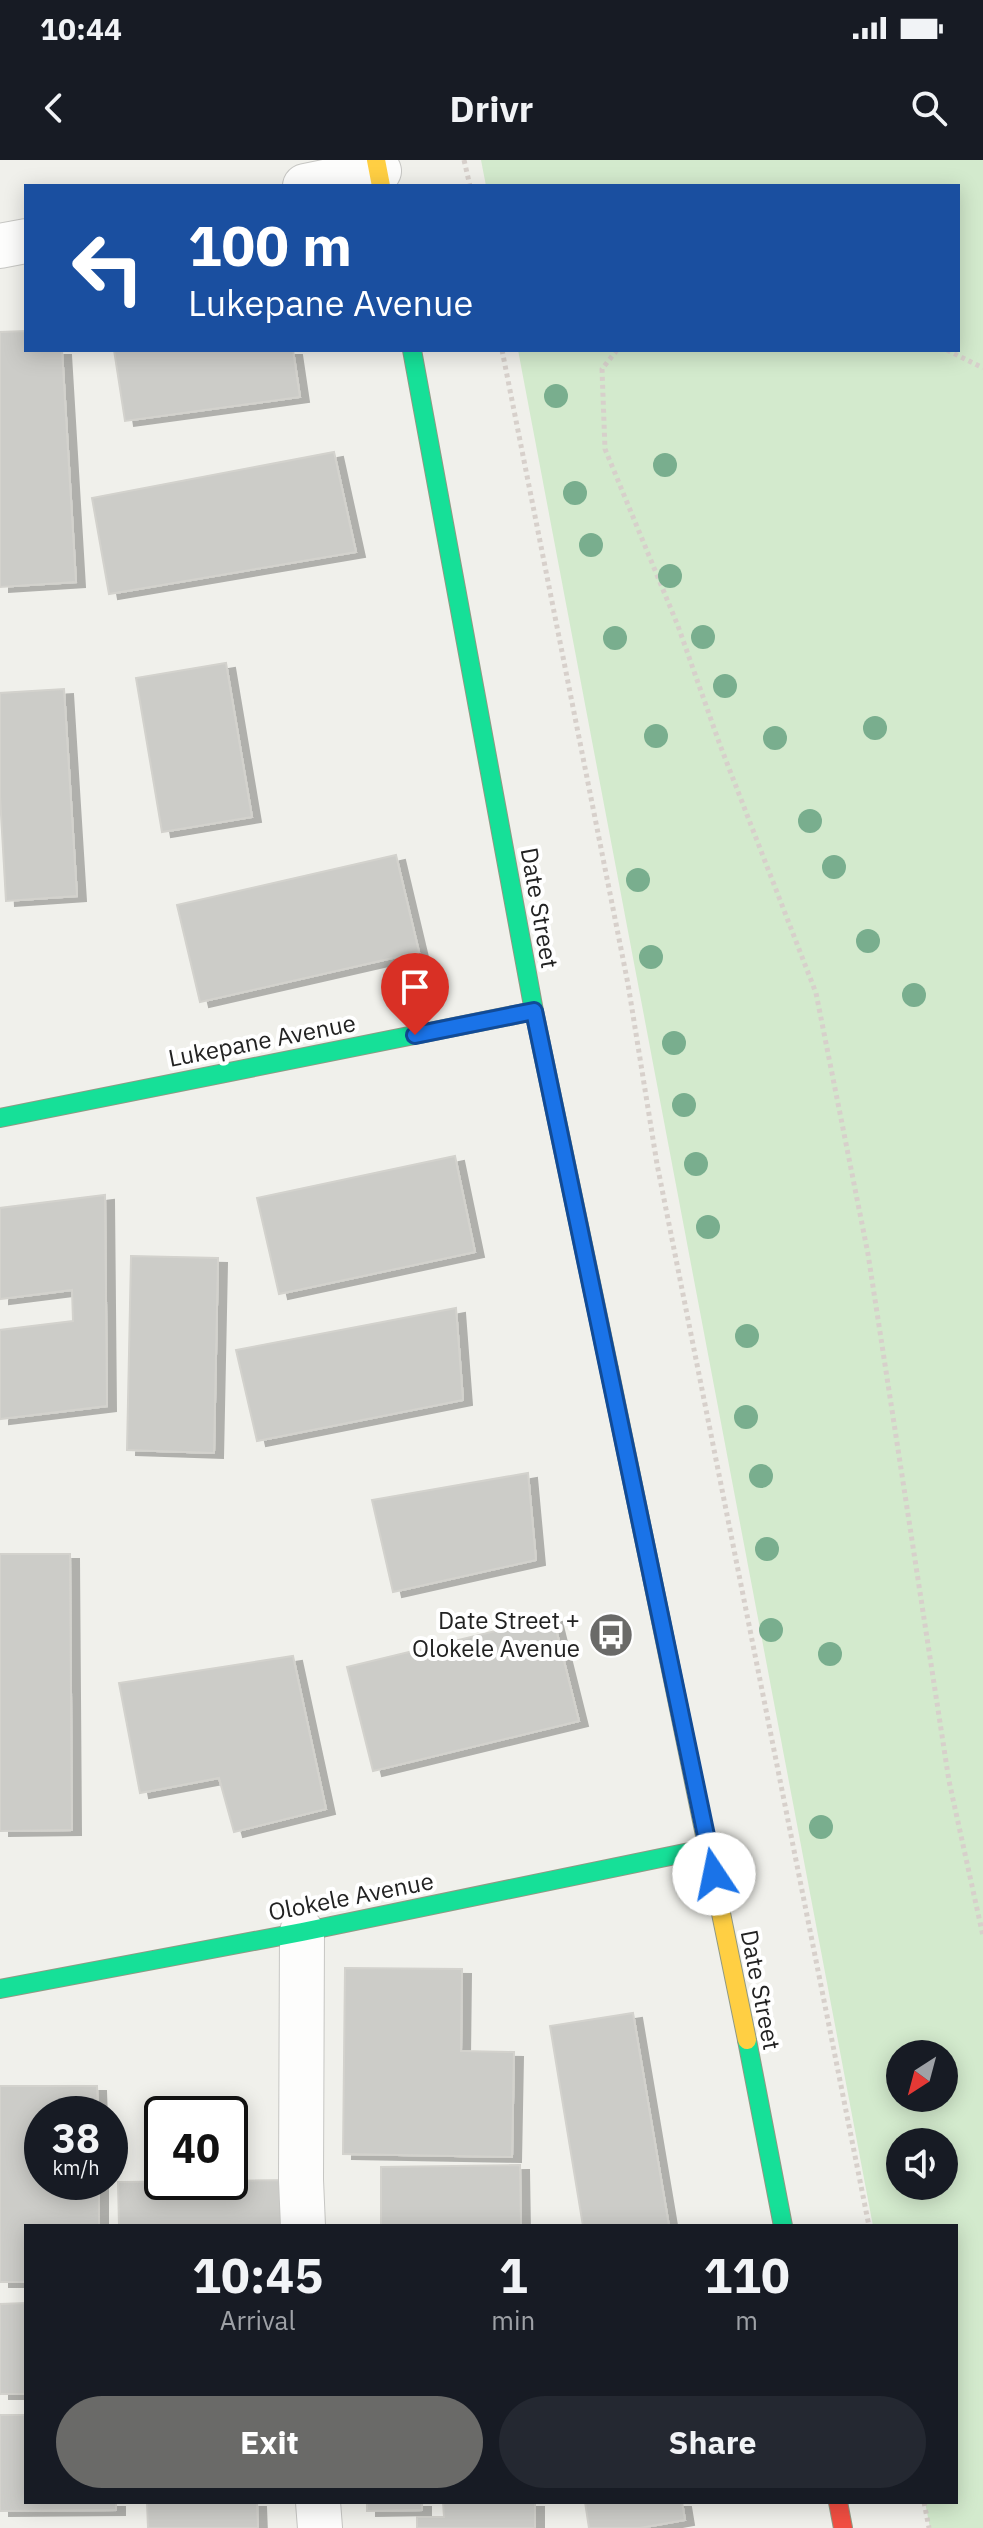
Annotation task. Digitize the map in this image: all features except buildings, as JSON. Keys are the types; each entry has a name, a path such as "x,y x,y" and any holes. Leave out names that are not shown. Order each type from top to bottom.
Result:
{"street":[{"path":"316,184 379,172"},
{"path":"0,246 24,241"},
{"name":"Date Street","path":"412,352 534,1011 709,1848 783,2224"},
{"name":"Lukepane Avenue","path":"0,1118 534,1011"},
{"name":"Olokele Avenue","path":"0,1989 302,1932 709,1848"},
{"path":"302,1932 303,2224"},
{"path":"318,2504 320,2528"},
{"path":"838,2504 843,2528"}],"path":[{"path":"464,160 470,184"},
{"path":"502,352 628,984 660,1180 869,2224"},
{"path":"615,352 602,369 605,449 678,626 720,745 816,993 868,1254 949,1781 983,1936"},
{"path":"951,352 983,368"},
{"path":"924,2504 929,2528"}],"green space":[{"path":"481,160 983,160 983,2528 930,2528 925,2504 958,2504 958,2224 873,2224 518,352 960,352 960,184 486,184"}],"traffic: fast":[{"path":"412,352 534,1011 609,1369"},
{"path":"0,1118 534,1011"},
{"path":"0,1989 302,1932 709,1848"},
{"path":"747,2040 783,2224"}],"traffic: slow":[{"path":"376,160 381,184"},
{"path":"652,1577 747,2040"}],"traffic: jam":[{"path":"609,1369 652,1577"},
{"path":"838,2504 843,2528"}],"place":[{"name":"Date Street + Olokele Avenue","path":"611,1635"}],"route":[{"path":"415,1035 534,1011 714,1874"}]}
